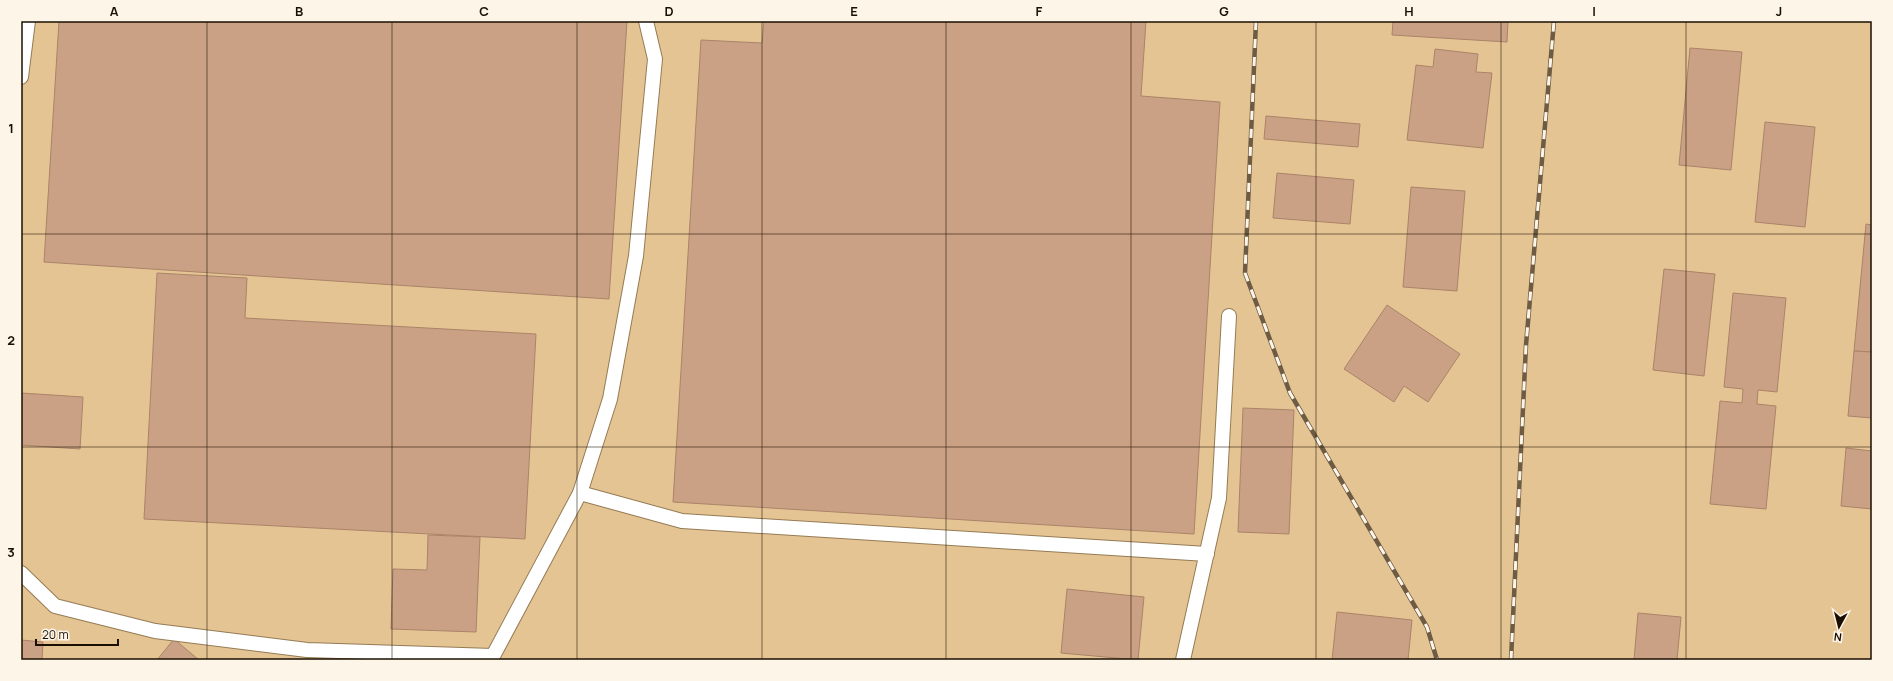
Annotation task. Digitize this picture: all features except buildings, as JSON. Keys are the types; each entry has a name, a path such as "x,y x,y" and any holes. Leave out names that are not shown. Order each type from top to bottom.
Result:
{"lane":[{"path":"21,77 28,21"},
{"path":"21,573 55,606 155,631 308,650 493,656 580,493 610,399 636,256 655,59 646,21"},
{"path":"1183,660 1219,498 1229,316"},
{"path":"580,493 682,521 1207,554"}],"shaded area":[{"path":"21,21 1872,21 1872,660 21,660"}],"railway":[{"path":"1256,21 1245,273 1290,393 1427,627 1437,660"},
{"path":"1511,660 1526,345 1554,21"}]}
